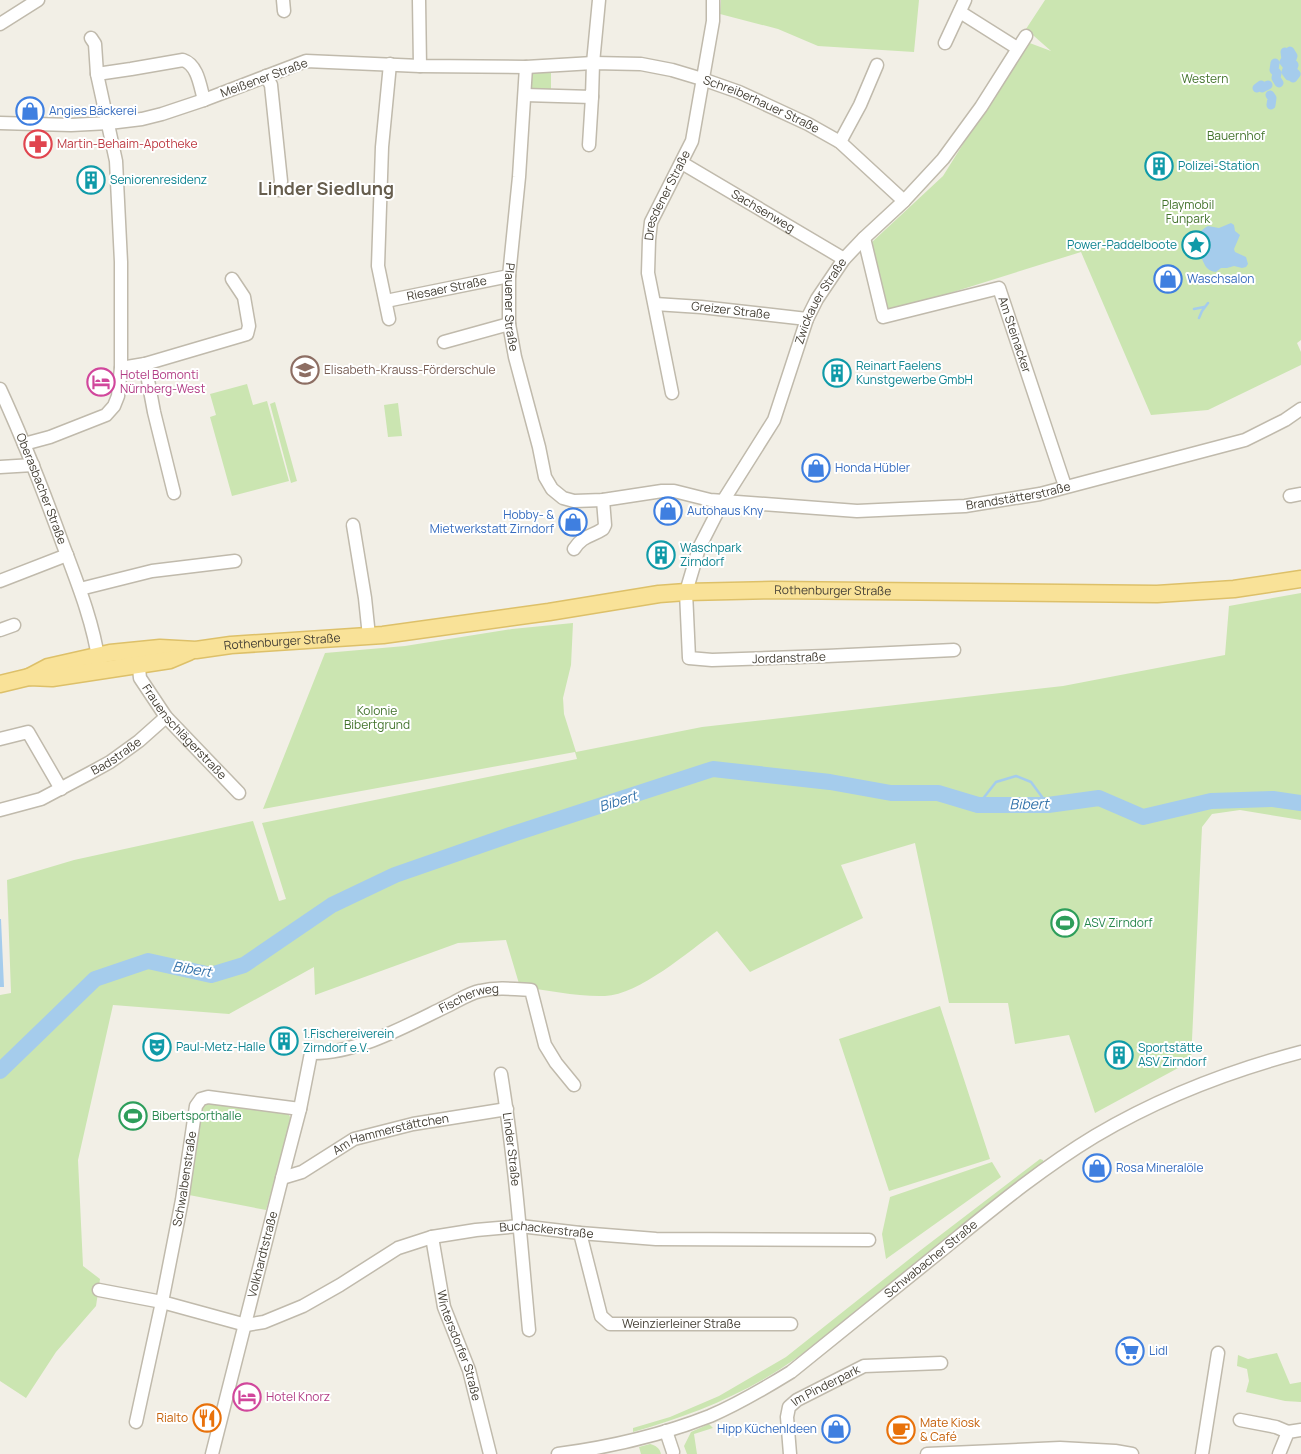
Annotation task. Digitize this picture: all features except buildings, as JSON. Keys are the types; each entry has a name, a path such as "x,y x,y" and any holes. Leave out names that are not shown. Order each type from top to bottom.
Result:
{"main road":[{"name":"Rothenburger Straße","path":"0,684 29,677 48,667 138,658 170,660 196,650 231,645 369,636 501,619 659,594 772,590 1139,594 1209,591 1301,579"}],"street":[{"path":"0,24 38,0"},
{"path":"419,0 420,66"},
{"path":"589,145 593,63 599,0"},
{"name":"Dresdener Straße","path":"672,393 648,272 651,222 692,141 713,21 713,0"},
{"path":"945,43 965,0"},
{"path":"960,12 1017,48"},
{"name":"Zwickauer Straße","path":"686,592 699,548 723,501 774,420 807,319 818,299 844,259 904,201 943,159 981,106 1026,36"},
{"path":"24,444 44,439 106,415 114,406 118,396 121,368 121,262 116,161 97,74 94,44 91,38"},
{"path":"97,74 131,70 182,60 188,62 196,72 204,100"},
{"name":"Meißener Straße","path":"0,123 48,125 109,123 162,114 306,61 420,66 526,66 593,63"},
{"name":"Schreiberhauer Straße","path":"593,63 641,64 672,70 702,78 780,110 840,142 904,201"},
{"path":"389,319 378,266 382,147 390,64"},
{"path":"840,142 860,105 877,65"},
{"name":"Plauener Straße","path":"526,66 519,177 509,276 509,324 515,357 547,481 555,493 563,498 579,502 668,491 723,501"},
{"path":"266,76 271,85 281,181 279,190"},
{"path":"525,95 592,97"},
{"name":"Sachsenweg","path":"682,163 844,259"},
{"name":"Am Steinacker","path":"864,238 883,317 999,288 1065,486"},
{"name":"Riesaer Straße","path":"386,300 509,276"},
{"path":"121,368 145,364 247,334 249,326 244,297 232,279"},
{"name":"Greizer Straße","path":"655,304 701,307 807,319"},
{"path":"444,342 509,324"},
{"path":"145,364 154,412 174,494"},
{"name":"Oberasbacher Straße","path":"0,389 33,465 80,589 95,640 98,663"},
{"name":"Brandstätterstraße","path":"723,501 857,512 965,506 1040,494 1245,440 1285,420 1301,409"},
{"path":"0,467 33,465"},
{"path":"574,549 579,541 604,529 603,500"},
{"path":"353,526 365,598 369,636"},
{"path":"0,581 67,555"},
{"path":"80,589 152,571 235,561"},
{"name":"Jordanstraße","path":"686,592 689,658 712,660 954,650"},
{"path":"0,630 14,625"},
{"name":"Frauenschlägerstraße","path":"138,658 140,678 166,717 239,793"},
{"name":"Badstraße","path":"0,810 41,799 110,762 166,717"},
{"path":"0,739 28,732 61,789"},
{"name":"Fischerweg","path":"311,1053 322,1053 353,1046 395,1031 479,991 500,989 531,990 545,1045 556,1063 574,1085"},
{"name":"Schwabacher Straße","path":"558,1454 595,1449 666,1431 710,1416 754,1394 791,1372 1018,1189 1055,1162 1096,1136 1146,1109 1198,1085 1259,1063 1301,1052"},
{"name":"Volkhardtstraße","path":"212,1454 300,1109 311,1053"},
{"name":"Linder Straße","path":"501,1074 507,1109 520,1226 529,1330"},
{"name":"Schwalbenstraße","path":"136,1422 182,1200 196,1106 201,1099 208,1096 300,1109"},
{"name":"Am Hammerstättchen","path":"282,1178 302,1172 354,1139 413,1124 507,1109"},
{"name":"Buchackerstraße","path":"246,1324 264,1322 303,1306 398,1248 432,1238 520,1226 656,1239 868,1240"},
{"name":"Weinzierleiner Straße","path":"580,1233 600,1316 610,1324 791,1324"},
{"name":"Wintersdorfer Straße","path":"432,1238 444,1308 469,1370 490,1454"},
{"path":"99,1290 162,1302 246,1324"},
{"path":"1202,1454 1218,1353"},
{"name":"Im Pinderpark","path":"790,1454 787,1417 789,1407 797,1400 864,1366 940,1363"},
{"path":"1240,1420 1295,1431 1279,1454"},
{"path":"666,1431 675,1453"},
{"path":"927,1454 1060,1448 1132,1454"}],"green space":[{"path":"721,0 919,0 914,52 818,46 778,29 720,14"},
{"name":"Playmobil Funpark","path":"1045,0 1301,0 1301,340 1297,343 1301,352 1301,365 1208,410 1151,415 1081,252 888,311 871,243 943,176 1027,42 1051,51 1026,29"},
{"path":"535,70 551,71 551,91 530,91 531,75"},
{"path":"247,384 253,405 267,401 289,481 232,496 210,417 216,415 210,394"},
{"path":"275,402 297,481 291,483 270,404"},
{"path":"398,403 402,436 388,437 384,405"},
{"name":"Kolonie Bibertgrund","path":"1301,593 1301,820 1240,810 1212,814 1202,827 1191,1061 1095,1113 1069,1035 1015,1044 1008,1003 949,1003 915,843 841,865 863,918 750,972 717,931 663,971 618,994 605,996 562,993 520,987 506,940 458,943 315,995 314,967 229,1014 113,1005 78,1160 83,1266 100,1279 96,1306 56,1352 26,1398 0,1381 0,995 11,993 7,880 74,860 253,821 279,901 286,899 262,823 577,759 575,752 263,809 325,653 405,646 512,629 573,623 571,665 563,698 564,714 576,752 702,727 1063,686 1225,655 1229,606"},
{"path":"940,1006 990,1159 889,1191 839,1039"},
{"path":"212,1101 287,1112 292,1120 266,1210 189,1195 202,1106"},
{"path":"1040,1159 1044,1163 960,1226 794,1360 748,1388 716,1403 667,1422 633,1432 633,1428 670,1417 719,1396 786,1357"},
{"path":"992,1162 1001,1177 886,1259 882,1234 890,1197"},
{"path":"1277,1353 1290,1384 1301,1382 1301,1402 1285,1401 1246,1392 1249,1381 1247,1369 1237,1366 1238,1355 1248,1359"},
{"path":"709,1424 713,1428 694,1434 697,1454 687,1454 684,1446 691,1432"},
{"path":"650,1444 657,1447 661,1454 641,1454 639,1447"}],"water":[{"name":"Power-Paddelboote","path":"1231,223 1234,225 1235,231 1240,235 1234,249 1235,252 1246,257 1248,264 1242,268 1234,266 1221,268 1216,272 1210,271 1205,266 1200,254 1197,237 1208,226 1219,228"},
{"path":"1,919 4,987 0,987"}],"waterway":[{"path":"1290,51 1293,56 1291,61 1294,65 1292,70 1296,74 1293,78"},
{"path":"1285,52 1286,59 1284,62 1288,67 1286,72 1289,76"},
{"path":"1275,63 1274,70 1277,73 1276,78 1279,83"},
{"path":"1257,88 1261,85 1262,88 1268,85"},
{"path":"1270,95 1272,98 1271,105"},
{"path":"1199,318 1208,303"},
{"path":"1194,309 1204,307"},
{"name":"Bibert","path":"0,1071 95,979 148,961 211,975 244,965 332,905 395,875 516,833 713,769 830,782 891,793 938,793 978,805 1048,805 1099,798 1143,817 1211,801 1273,799 1301,803"},
{"path":"978,805 996,782 1016,776 1031,782 1048,805"}],"place":[{"name":"Angies Bäckerei","path":"30,111"},
{"name":"Martin-Behaim-Apotheke","path":"38,144"},
{"name":"Polizei-Station","path":"1159,166"},
{"name":"Seniorenresidenz","path":"91,180"},
{"name":"Power-Paddelboote","path":"1196,245"},
{"name":"Waschsalon","path":"1168,279"},
{"name":"Elisabeth-Krauss-Förderschule","path":"305,370"},
{"name":"Reinart Faelens Kunstgewerbe GmbH","path":"837,373"},
{"name":"Hotel Bomonti Nürnberg-West","path":"101,382"},
{"name":"Honda Hübler","path":"816,468"},
{"name":"Autohaus Kny","path":"668,511"},
{"name":"Hobby- & Mietwerkstatt Zirndorf","path":"573,522"},
{"name":"Waschpark Zirndorf","path":"661,555"},
{"name":"ASV Zirndorf","path":"1065,923"},
{"name":"1.Fischereiverein Zirndorf e.V.","path":"284,1041"},
{"name":"Paul-Metz-Halle","path":"157,1047"},
{"name":"Sportstätte ASV Zirndorf","path":"1119,1055"},
{"name":"Bibertsporthalle","path":"133,1116"},
{"name":"Rosa Mineralöle","path":"1097,1168"},
{"name":"Lidl","path":"1130,1351"},
{"name":"Hotel Knorz","path":"247,1397"},
{"name":"Rialto","path":"207,1418"},
{"name":"Hipp KüchenIdeen","path":"836,1429"},
{"name":"Mate Kiosk & Café","path":"901,1430"}],"district":[{"name":"Linder Siedlung","path":"326,189"}],"park label":[{"name":"Western","path":"1205,79"},
{"name":"Bauernhof","path":"1236,136"}]}
